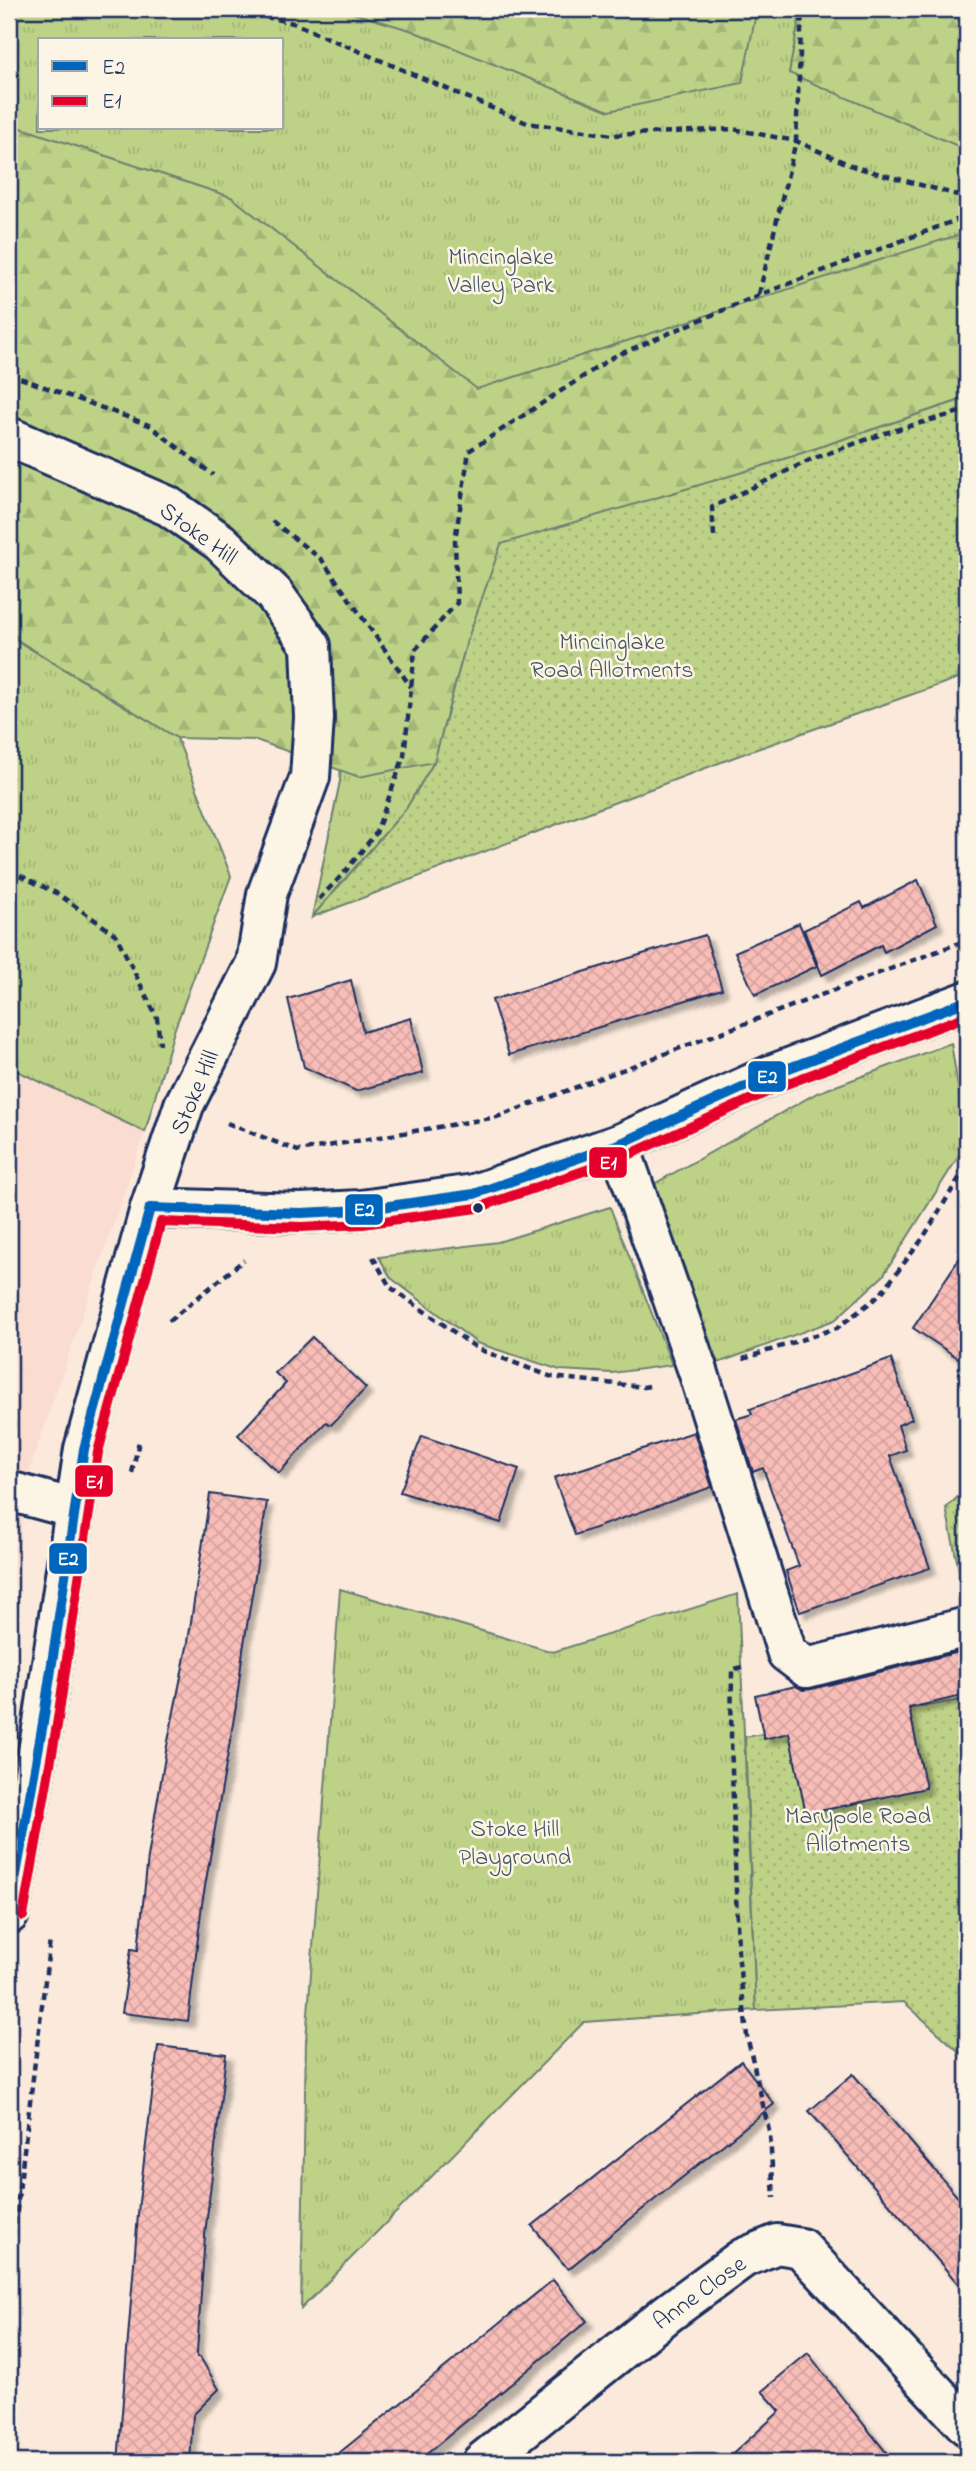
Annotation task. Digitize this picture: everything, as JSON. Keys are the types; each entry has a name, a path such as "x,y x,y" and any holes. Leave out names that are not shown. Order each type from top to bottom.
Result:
{"street":[{"name":"Stoke Hill","path":"9,437 169,506 220,542 274,594 311,646 314,718 310,777 267,894 257,963 189,1093 150,1208 84,1449 43,1723 9,1912"},
{"path":"150,1208 301,1213 361,1210 474,1194 619,1144 773,1074 967,1000"},
{"path":"619,1144 699,1374 788,1653 807,1668 967,1627"},
{"path":"9,1491 75,1509"},
{"path":"777,2244 801,2248 967,2426"},
{"name":"Anne Close","path":"482,2462 668,2313 743,2258 777,2244"}],"path":[{"path":"230,9 293,23 527,123 613,135 733,129 796,141 855,167 961,197 967,196"},
{"path":"759,295 796,141 802,9"},
{"path":"314,903 344,873 376,833 404,756 415,650 457,603 455,540 469,451 613,357 759,295 967,216"},
{"path":"714,536 712,507 812,459 885,433 967,410"},
{"path":"9,870 58,894 116,935 157,1018 162,1057 189,1093 298,1151 497,1117 967,940"},
{"path":"166,1324 301,1213"},
{"path":"130,1484 142,1431"},
{"path":"777,2244 770,2135 747,2035 738,1952 731,1739 732,1670 788,1653"},
{"path":"9,2272 51,1929"}],"shaded area":[{"path":"9,1067 145,1132 28,1474 9,1631"}],"green space":[{"name":"Mincinglake Valley Park","path":"9,9 967,9 967,398 763,466 467,641 434,762 406,809 312,917 340,781 348,627 9,390"},
{"path":"339,9 757,9 742,83 609,111 410,30"},
{"path":"801,9 967,9 967,150 789,73"},
{"path":"9,124 231,197 477,389 967,232 967,398 763,466 467,641 434,762 359,777 256,740 177,738 19,641 9,627"},
{"name":"Mincinglake Road Allotments","path":"967,398 967,675 740,755 312,917 406,809 434,762 467,641 501,544 763,466"},
{"path":"9,636 177,738 231,876 174,1031 145,1132 9,1067"},
{"path":"951,1043 967,1143 883,1276 835,1320 718,1363 647,1188 817,1093"},
{"path":"610,1207 672,1365 612,1373 560,1370 477,1343 391,1278 379,1257 498,1242"},
{"path":"967,1488 967,1599 946,1508"},
{"name":"Stoke Hill Playground","path":"340,1589 553,1652 738,1594 756,2010 584,2022 301,2309 306,2040"},
{"name":"Marypole Road Allotments","path":"967,1699 967,2059 904,2002 756,2010 745,1737"}],"building":[{"path":"918,880 937,924 884,952 881,945 822,975 804,930 861,902 864,908"},
{"path":"799,923 817,966 755,995 735,952"},
{"path":"705,935 722,989 509,1055 492,1000"},
{"path":"351,980 363,1032 411,1018 423,1073 356,1091 304,1067 288,999"},
{"path":"967,1247 967,1364 913,1328"},
{"path":"312,1337 366,1388 331,1425 326,1422 279,1473 238,1435 286,1383 275,1373"},
{"path":"891,1359 912,1419 898,1425 906,1450 890,1456 930,1568 800,1612 786,1571 799,1566 763,1468 753,1472 736,1419 752,1414 750,1409"},
{"path":"694,1432 712,1487 575,1535 554,1478"},
{"path":"422,1436 519,1469 501,1523 400,1492"},
{"path":"210,1494 267,1502 202,1904 188,2021 122,2013 131,1949 138,1950 148,1857 188,1642"},
{"path":"967,1650 967,1695 909,1708 926,1788 806,1814 789,1733 764,1739 755,1695 796,1686 803,1690 812,1689"},
{"path":"158,2046 226,2054 205,2235 197,2352 197,2357 200,2357 219,2389 193,2415 190,2462 118,2462 139,2202"},
{"path":"741,2061 774,2104 568,2269 532,2226"},
{"path":"853,2074 967,2208 967,2294 809,2111"},
{"path":"553,2280 587,2321 417,2462 328,2462"},
{"path":"808,2353 894,2462 724,2462 780,2411 762,2391"}],"transit line":[{"name":"E2","path":"150,1208 301,1213 361,1210 474,1194 619,1144 773,1074 967,1001"},
{"name":"E1","path":"23,1916 57,1725 98,1452 161,1222 302,1227 363,1224 477,1208 624,1157 778,1087 967,1016"},
{"name":"E2","path":"9,1914 43,1723 84,1449 150,1208"}]}
